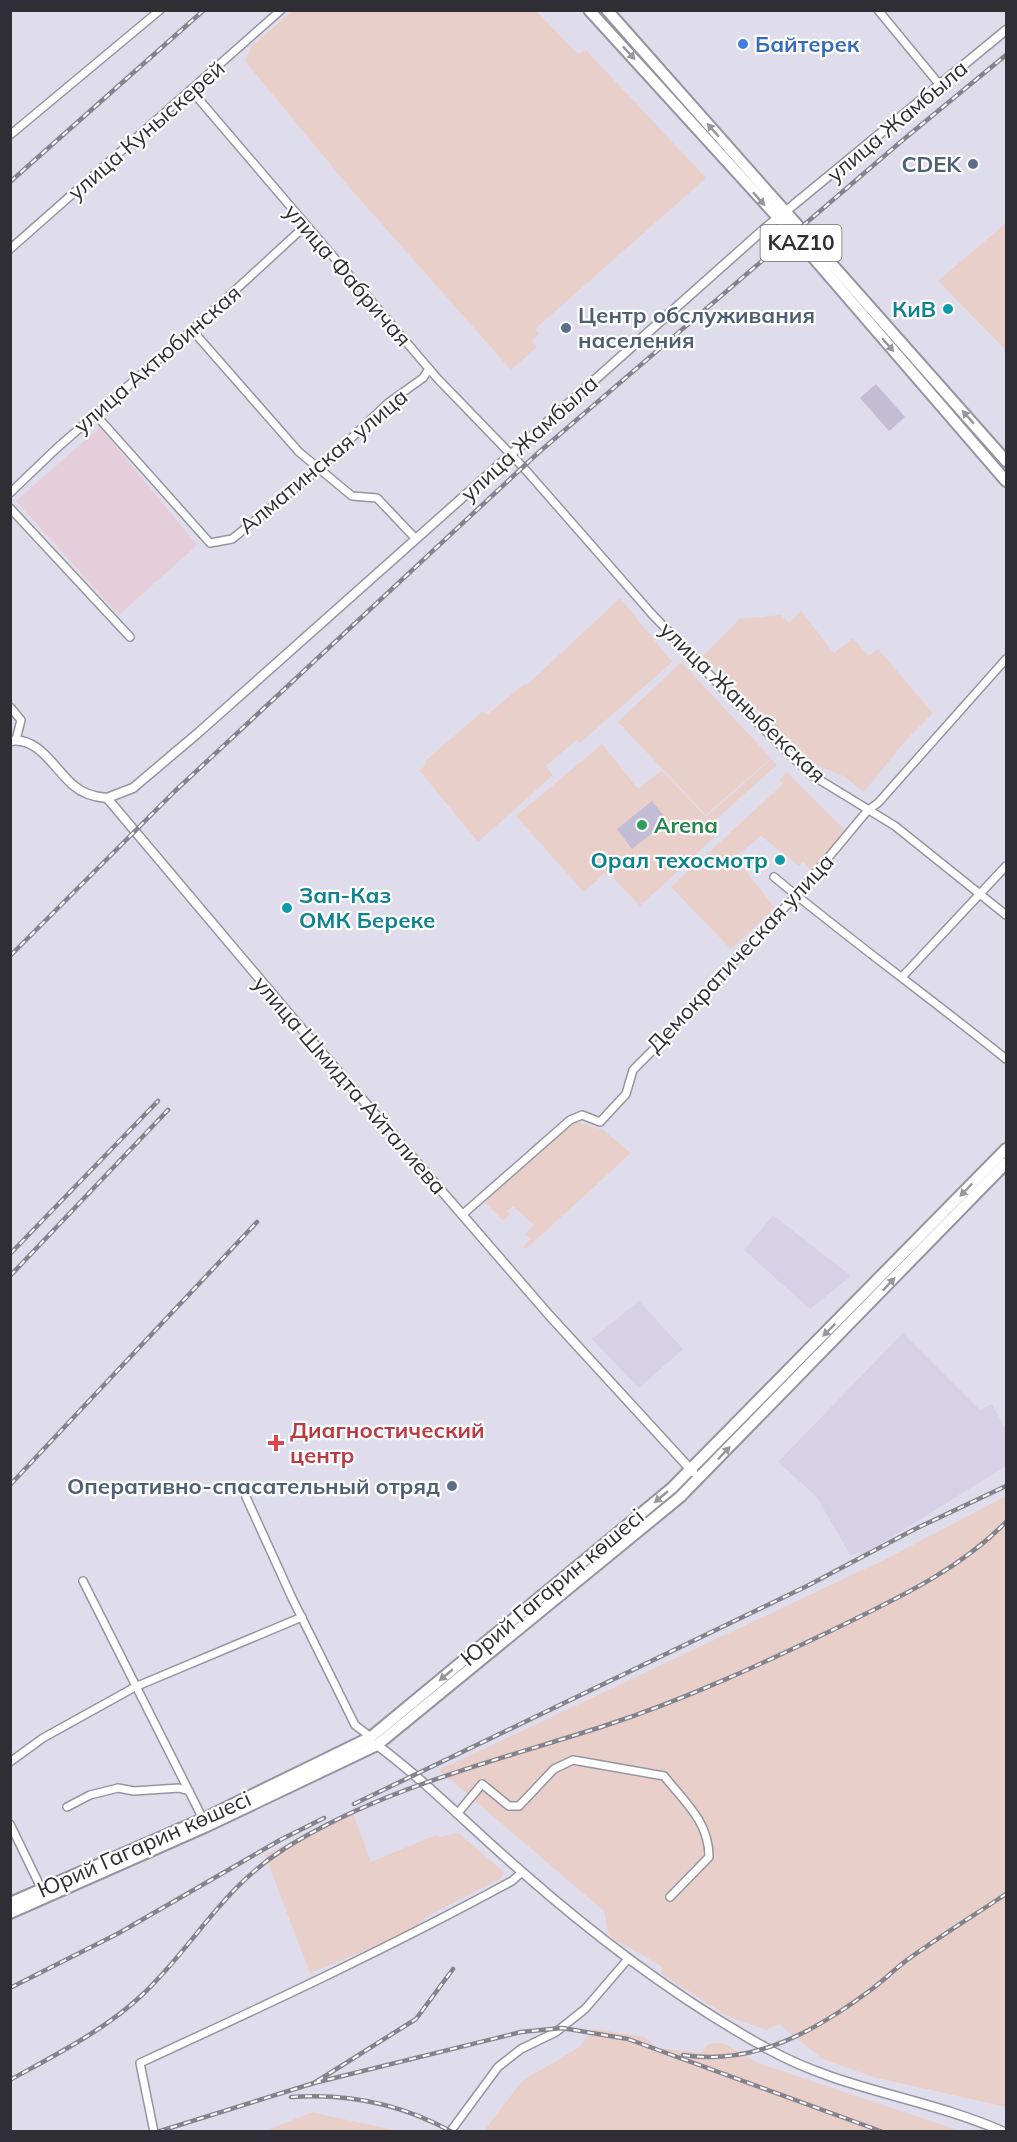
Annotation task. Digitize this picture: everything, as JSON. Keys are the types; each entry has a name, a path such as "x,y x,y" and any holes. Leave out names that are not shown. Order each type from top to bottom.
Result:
{"main road":[{"name":"KAZ10","path":"589,10 782,216 1006,461"},
{"name":"KAZ10","path":"607,10 1006,481"},
{"name":"Юрий Гагарин көшесі","path":"10,1913 44,1893 374,1741 691,1470 1006,1149"},
{"name":"Юрий Гагарин көшесі","path":"10,1903 44,1893 303,1782 374,1741 680,1497 1006,1163"}],"street":[{"path":"10,135 160,10"},
{"name":"улица Куныскерей","path":"10,249 281,10"},
{"path":"878,10 939,84"},
{"name":"улица Жамбыла","path":"107,798 133,788 755,236 1006,30"},
{"name":"улица Фабричая","path":"191,90 304,226 429,369 510,454"},
{"name":"улица Актюбинская","path":"10,493 94,414 192,330 304,226"},
{"path":"192,330 299,452 352,496 377,498 416,539"},
{"name":"Алматинская улица","path":"94,414 210,543 232,538 319,468 388,403 423,378 429,369"},
{"name":"улица Жаныбекская","path":"510,454 651,613 724,690 810,774 895,826 1006,915"},
{"path":"10,508 130,637"},
{"name":"Демократическая улица","path":"462,1215 570,1120 582,1115 600,1122 626,1094 633,1070 797,895 868,810 878,803 1006,659"},
{"path":"10,707 21,720 13,741 37,748 73,786 84,793 107,798"},
{"name":"улица Шмидта Айталиева","path":"107,798 462,1215 568,1336 699,1479"},
{"path":"903,976 1006,866"},
{"path":"774,877 849,939 903,976 931,1001 1006,1059"},
{"path":"246,1497 355,1725 415,1774 522,1872 628,1959 734,2029 801,2066 1004,2132"},
{"path":"83,1581 203,1819"},
{"path":"10,1762 43,1738 135,1687 302,1617"},
{"path":"457,1814 482,1784 509,1806 519,1806 554,1769 573,1760 664,1776 706,1830 709,1842 709,1857 670,1897"},
{"path":"67,1807 90,1795 118,1788 134,1791 179,1788 189,1791"},
{"path":"10,1824 44,1893"},
{"path":"154,2132 140,2063 264,2008 418,1931 512,1881 522,1872"},
{"path":"450,2132 498,2067 521,2049 556,2032 585,2009 628,1959"}],"shaded area":[{"path":"292,11 536,11 578,54 586,50 706,178 535,329 539,334 532,341 537,347 511,370 349,187 245,61 252,46"},
{"path":"1006,223 1006,350 938,281"},
{"path":"876,384 905,417 889,431 860,398"},
{"path":"100,427 197,545 119,615 16,501"},
{"path":"620,598 672,662 580,743 576,740 546,766 553,775 478,842 420,771 426,764 424,762 483,711 487,715 524,684 527,685"},
{"path":"801,611 834,653 853,638 868,656 878,649 933,713 905,741 864,792 845,777 815,764 703,656 740,619 781,615 789,623"},
{"path":"681,662 771,758 706,815 618,722"},
{"path":"602,744 638,789 662,770 706,817 771,759 777,765 712,823 720,832 640,906 607,871 584,892 516,816"},
{"path":"787,772 852,837 817,876 803,862 799,866 761,836 735,857 775,908 731,949 671,887 783,784 779,780"},
{"name":"Arena","path":"652,801 668,821 632,849 617,829"},
{"path":"576,1121 603,1130 631,1153 526,1249 523,1247 531,1239 525,1234 534,1225 513,1206 507,1211 510,1214 503,1221 485,1202"},
{"path":"773,1215 851,1276 810,1309 744,1250"},
{"path":"639,1301 683,1349 639,1388 592,1339"},
{"path":"903,1333 980,1410 992,1404 1006,1430 1006,1466 861,1556 858,1552 851,1556 816,1496 778,1462"},
{"path":"1006,1496 1006,2107 873,2077 821,2058 779,2024 767,2030 729,2017 662,1974 661,1966 609,1936 604,1911 439,1770 888,1558"},
{"path":"352,1811 371,1862 436,1835 440,1837 458,1833 504,1872 502,1878 428,1916 408,1933 310,1973 265,1855"},
{"path":"594,2029 645,2037 658,2048 700,2053 709,2044 723,2043 758,2063 960,2131 484,2131 522,2081 578,2048"},
{"path":"313,2112 320,2114 398,2131 265,2131"}],"railway":[{"path":"10,182 204,10"},
{"path":"10,956 175,791 538,453 904,139 1006,55"},
{"path":"10,1254 158,1101"},
{"path":"10,1276 168,1110"},
{"path":"10,1485 257,1222"},
{"path":"354,1804 807,1586 915,1529 1006,1486"},
{"path":"10,2080 79,2041 128,2008 160,1977 243,1882 284,1849 321,1828 399,1793 481,1764 635,1715 756,1666 930,1580 970,1553 1006,1522"},
{"path":"10,1988 119,1933 280,1840 324,1818"},
{"path":"683,2055 709,2057 735,2055 783,2042 806,2031 851,2004 919,1951 1006,1894"},
{"path":"157,2132 314,2083 416,2019 453,1969"},
{"path":"314,2083 521,2032 562,2028 628,2039 883,2132"},
{"path":"291,2097 333,2097 374,2102 414,2114 452,2132"}],"place":[{"name":"Байтерек","path":"743,44"},
{"name":"CDEK","path":"973,164"},
{"name":"КиВ","path":"948,309"},
{"name":"Центр обслуживания наcеления","path":"566,328"},
{"name":"Arena","path":"642,825"},
{"name":"Орал техосмотр","path":"780,860"},
{"name":"Зап-Каз ОМК Береке","path":"287,908"},
{"name":"Диагностический центр","path":"276,1443"},
{"name":"Оперативно-спасательный отряд","path":"452,1486"}]}
